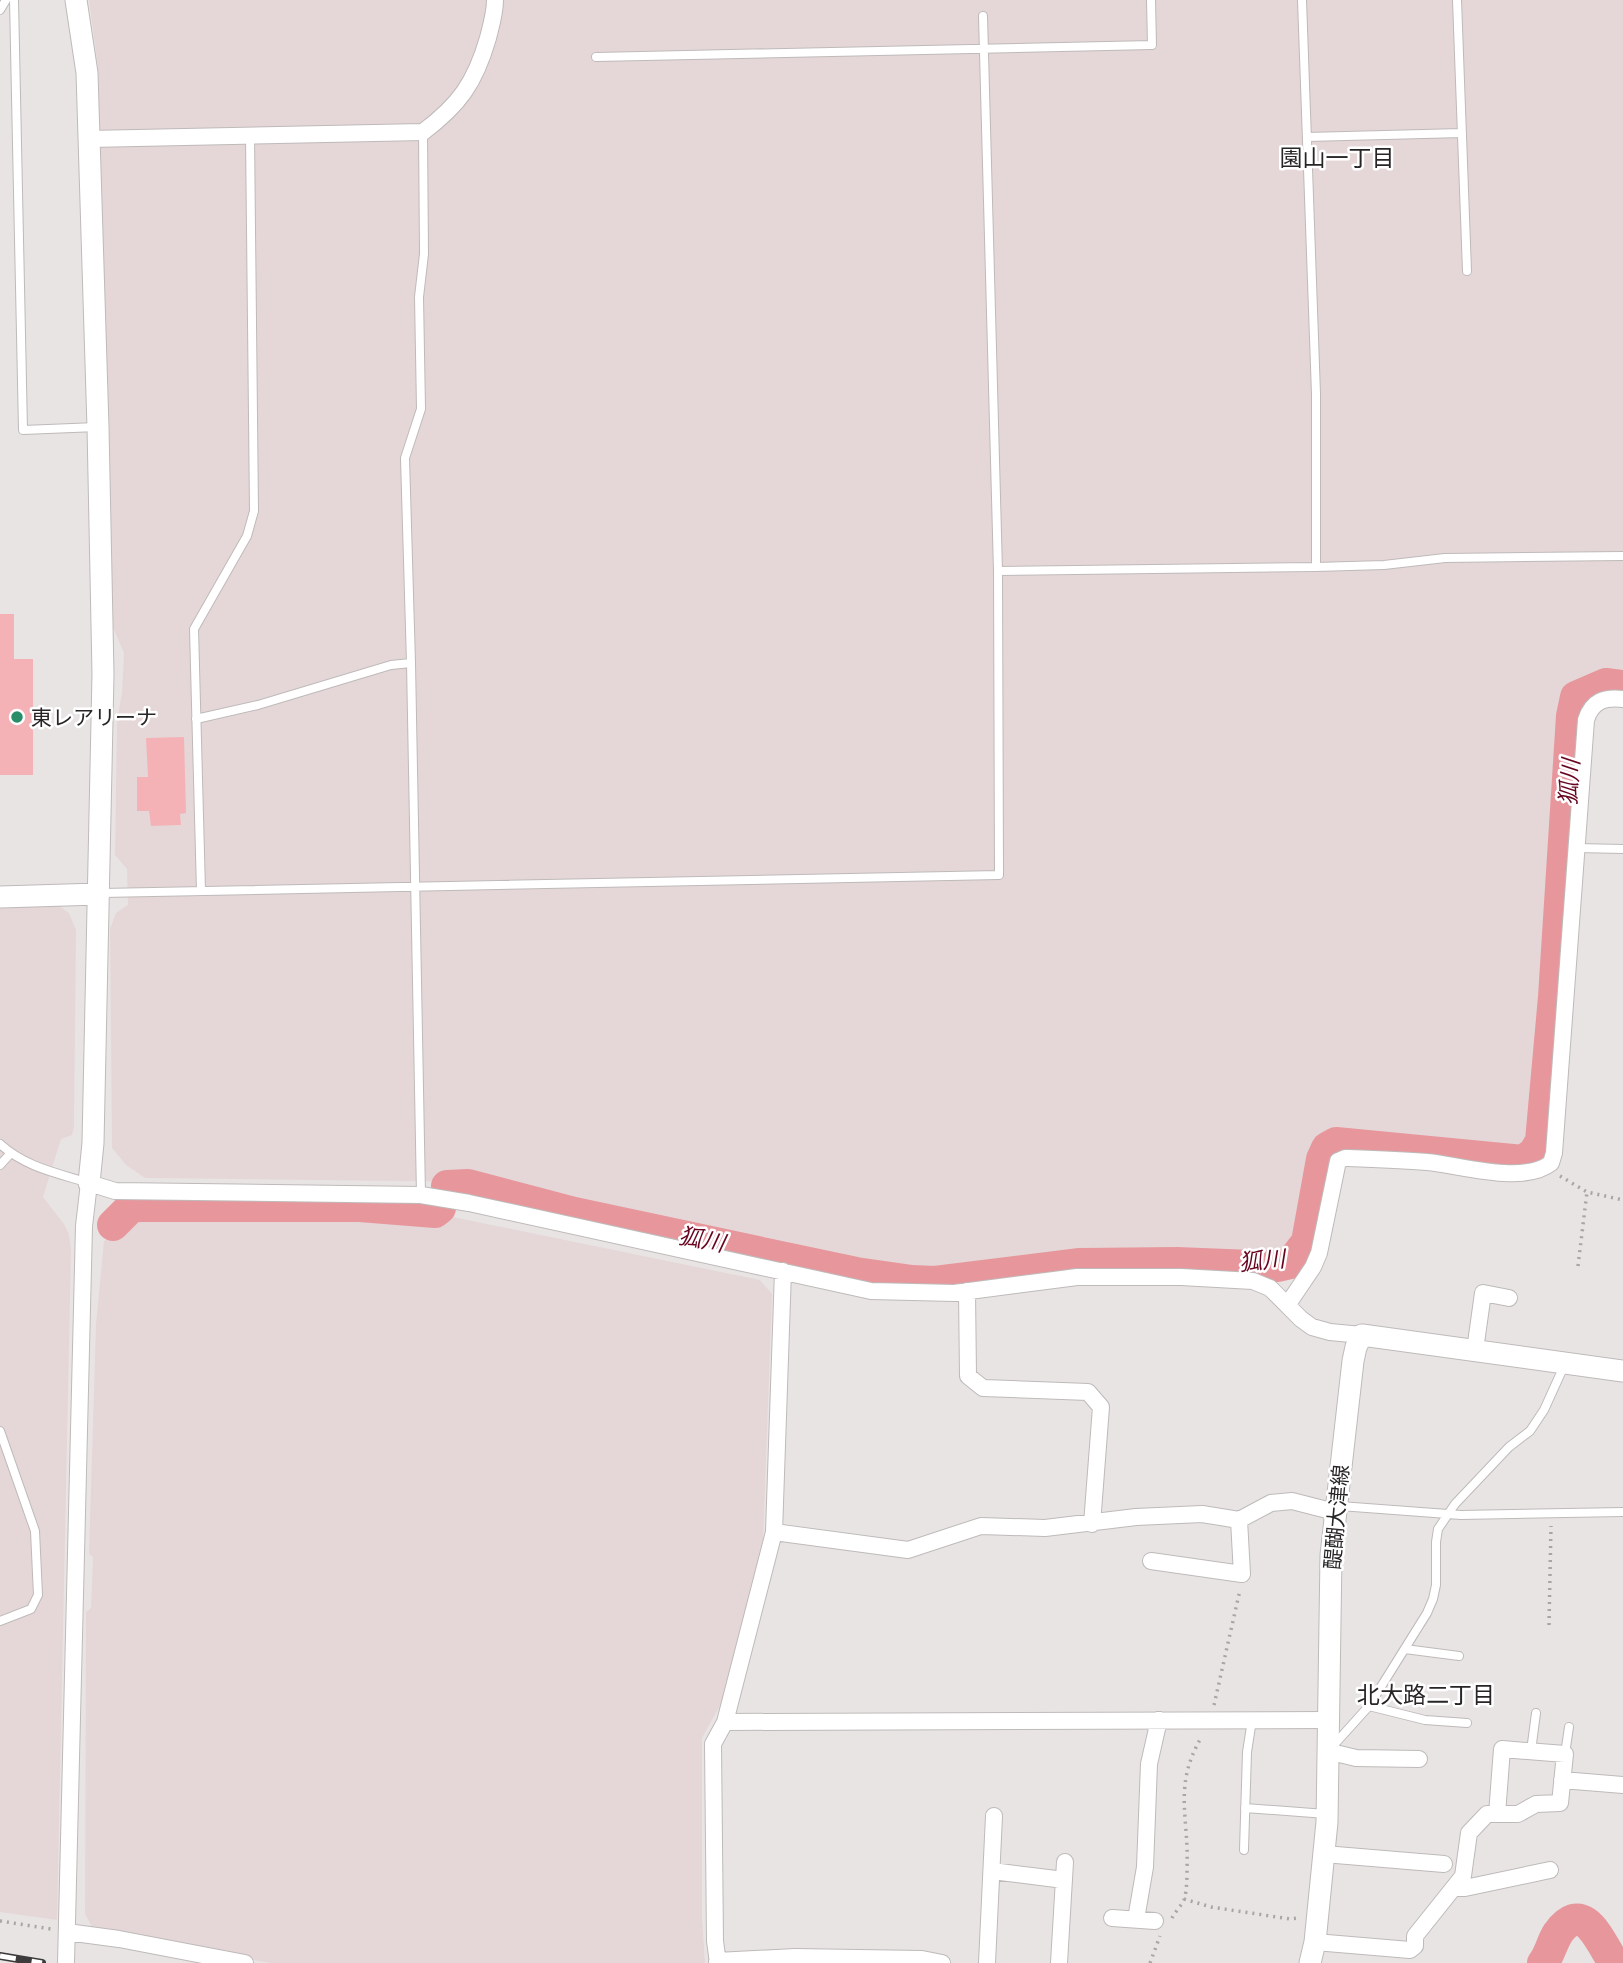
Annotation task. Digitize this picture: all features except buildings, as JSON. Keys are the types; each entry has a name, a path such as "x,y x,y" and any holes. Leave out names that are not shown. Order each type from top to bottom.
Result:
{"street":[{"path":"66,1963 84,1240 93,1143 103,661 89,139 85,47 76,0"},
{"path":"89,139 423,132 445,115 466,93 480,65 495,0"},
{"path":"1287,1304 1313,1267 1319,1253 1338,1161 1345,1158 1427,1162 1504,1173 1533,1172 1551,1163 1555,1153 1586,720 1590,709 1598,702 1611,698 1623,699"},
{"path":"0,897 99,894"},
{"path":"89,1183 126,1192 421,1195 469,1203 871,1292 954,1293 1077,1277 1181,1277 1253,1281 1270,1288 1312,1327 1330,1332 1623,1371"},
{"path":"783,1271 774,1532 725,1722 713,1744 715,1941 718,1962 795,1957 922,1959 942,1963"},
{"path":"967,1291 968,1376 983,1388 1088,1392 1101,1407 1092,1524"},
{"path":"1475,1350 1483,1293 1509,1298"},
{"name":"醍醐大津線","path":"1310,1963 1318,1916 1327,1814 1331,1555 1353,1361 1362,1335"},
{"path":"774,1532 908,1550 981,1525 1045,1528 1136,1517 1202,1514 1239,1520 1270,1503 1292,1501 1335,1509"},
{"path":"1151,1562 1241,1574 1239,1520"},
{"path":"1136,1919 1145,1867 1149,1764 1159,1720"},
{"path":"725,1722 1328,1720"},
{"path":"1315,1942 1410,1950 1415,1946 1415,1936 1463,1876 1469,1833 1487,1814 1497,1814 1518,1814 1536,1804 1560,1802 1565,1754 1502,1749 1497,1814"},
{"path":"1327,1751 1356,1758 1419,1759"},
{"path":"1562,1780 1623,1785"},
{"path":"988,1963 994,1816"},
{"path":"1324,1854 1421,1867 1444,1864"},
{"path":"1059,1963 1065,1862"},
{"path":"1455,1888 1550,1870"},
{"path":"992,1871 1064,1880"},
{"path":"1112,1918 1156,1921"},
{"path":"67,1932 245,1963"}],"lane":[{"path":"0,10 6,0"},
{"path":"14,0 23,430 98,427"},
{"path":"596,57 1152,45 1151,0"},
{"path":"1302,0 1317,394 1316,567"},
{"path":"1457,0 1467,271"},
{"path":"99,894 999,875 998,571 983,16"},
{"path":"421,1195 405,458 421,409 419,297 424,254 423,132"},
{"path":"1307,137 1462,134"},
{"path":"201,891 194,629 247,536 254,511 250,135"},
{"path":"998,571 1316,567 1384,565 1445,558 1623,556"},
{"path":"195,719 258,705 391,665 411,663"},
{"path":"1577,848 1623,849"},
{"path":"0,1144 10,1154 29,1165 89,1183"},
{"path":"0,1165 10,1154"},
{"path":"1327,1751 1344,1737 1369,1706 1433,1599 1438,1529 1509,1447 1530,1431 1544,1410 1565,1364"},
{"path":"0,1431 35,1531 38,1595 31,1609 0,1621"},
{"path":"1335,1509 1461,1515 1623,1512"},
{"path":"1405,1649 1459,1656"},
{"path":"1369,1706 1426,1720 1467,1723"},
{"path":"1531,1751 1536,1713"},
{"path":"1244,1850 1247,1752 1252,1720"},
{"path":"1565,1754 1569,1727"},
{"path":"1245,1808 1327,1814"}],"path":[{"path":"1551,1163 1559,1175 1587,1192 1623,1200"},
{"path":"1578,1266 1587,1192"},
{"path":"1549,1625 1551,1514"},
{"path":"1150,1963 1165,1926 1184,1899 1188,1847 1182,1804 1186,1771 1191,1756 1211,1720 1241,1574"},
{"path":"1184,1899 1211,1907 1290,1919 1318,1916"},
{"path":"0,1921 67,1932"}],"shaded area":[{"path":"89,0 1623,0 1623,681 1607,679 1568,695 1536,1143 1522,1156 1335,1138 1313,1153 1298,1246 1285,1254 1064,1256 974,1268 908,1270 879,1267 478,1182 145,1178 126,1165 112,1148 110,929 116,913 128,905 127,869 115,855 117,720 122,693 124,653 112,625 98,67"},
{"path":"0,905 59,906 69,913 76,930 74,1127 72,1135 61,1139 43,1197 64,1224 69,1234 71,1250 57,1920 0,1912"},
{"path":"137,1213 443,1215 760,1280 772,1294 763,1542 724,1698 702,1738 702,1917 705,1963 270,1963 93,1929 85,1914 86,1612 91,1608 93,1557 89,1554 96,1324 104,1241"}],"waterway":[{"name":"狐川","path":"447,1186 468,1185 574,1213 856,1273 912,1281 935,1282 1080,1264 1278,1266 1291,1263 1307,1242 1322,1159 1327,1148 1336,1143 1523,1161 1534,1153 1541,1141 1554,997 1572,716 1576,697 1606,684 1623,686"},
{"name":"狐川","path":"113,1225 130,1208 138,1206 360,1206 435,1212 440,1208"},
{"path":"1543,1963 1558,1933 1567,1923 1576,1920 1591,1927 1614,1963"}],"railway":[{"path":"0,1956 42,1963"}],"place":[{"name":"東レアリーナ","path":"17,717"}],"district":[{"name":"園山一丁目","path":"1337,157"},
{"name":"北大路二丁目","path":"1426,1694"}]}
